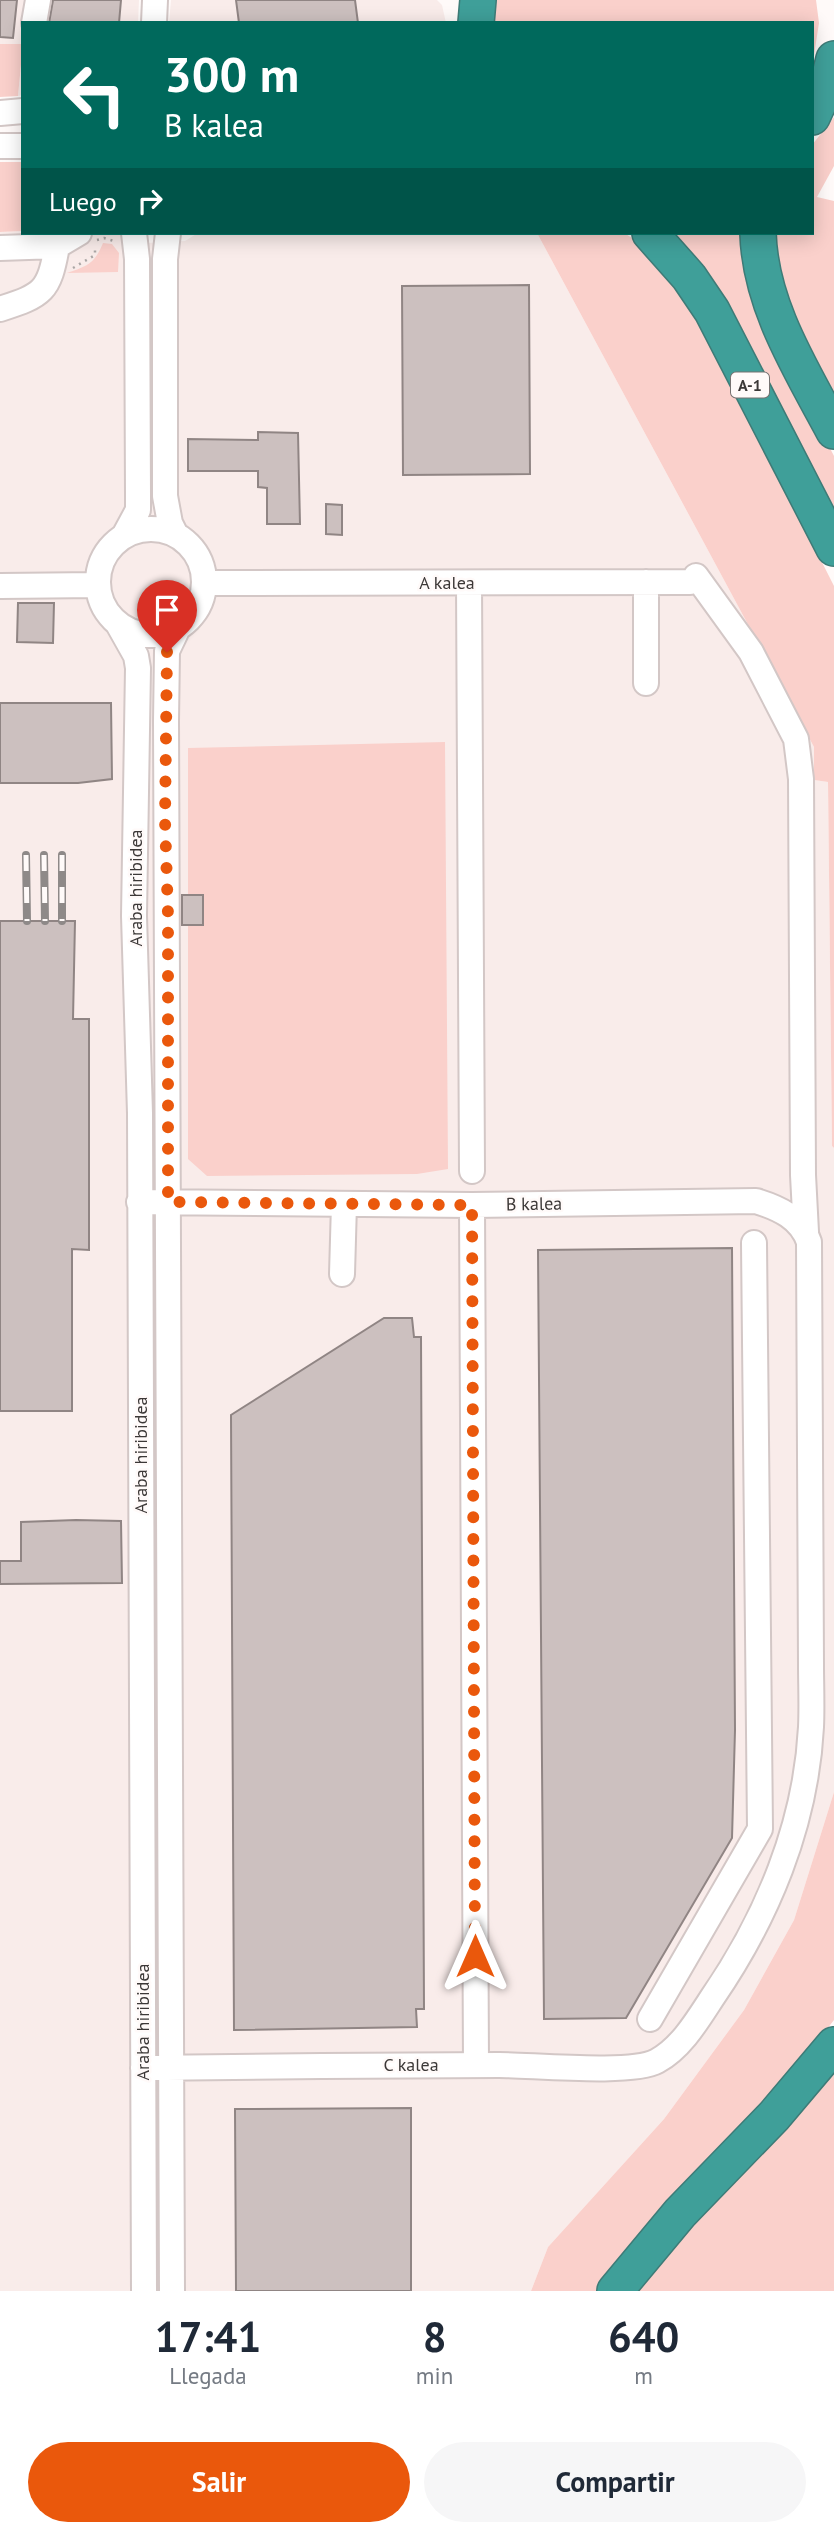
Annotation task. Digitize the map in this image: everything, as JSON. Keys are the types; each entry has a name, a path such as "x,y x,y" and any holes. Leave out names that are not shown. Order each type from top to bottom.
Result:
{"highway":[{"path":"821,108 834,60"},
{"name":"A-1","path":"652,235 689,277 712,311 834,548"},
{"path":"758,235 763,280 771,303 834,431"},
{"path":"615,2291 680,2213 774,2116 834,2045"}],"street":[{"path":"34,21 38,0"},
{"path":"153,21 155,0"},
{"path":"0,113 21,111"},
{"path":"0,146 21,146"},
{"path":"168,235 165,259 165,496 170,523 176,535"},
{"path":"0,248 57,246 86,238"},
{"path":"124,536 138,510 137,259 126,241"},
{"path":"0,309 29,299 45,288 52,273 57,246"},
{"path":"159,529 176,535 197,555 203,568 201,601 192,616 178,628 164,634 148,636 132,632 108,614 101,601 99,569 104,556 124,536 141,530 159,529"},
{"name":"A kalea","path":"204,583 646,582 693,579 751,652 796,738 801,779 803,1175 806,1232"},
{"path":"646,582 646,683"},
{"path":"469,583 472,1171"},
{"path":"0,586 98,585"},
{"name":"Araba hiribidea","path":"118,624 136,656 138,668 134,916 140,1112 132,1474 143,2067 144,2291"},
{"name":"Araba hiribidea","path":"172,2291 166,668 167,652 178,628"},
{"name":"B kalea","path":"139,1202 472,1205 756,1201 778,1207 806,1232"},
{"path":"342,1274 344,1204"},
{"path":"472,1205 475,2065"},
{"path":"760,1829 790,1842 808,1756 811,1727 809,1242 806,1232"},
{"path":"650,2019 760,1829 754,1243"},
{"path":"132,1474 168,1474"},
{"name":"C kalea","path":"143,2067 475,2065 622,2068 655,2063 675,2049 698,2019 750,1939 790,1842"}],"path":[{"path":"86,238 126,241"}],"shaded area":[{"path":"0,0 139,0 138,21 21,21 21,45 0,44"},
{"path":"171,0 437,0 442,5 446,21 169,21"},
{"path":"493,0 816,0 819,23 814,55 814,21 490,21"},
{"path":"0,44 21,44 18,96 0,97"},
{"path":"21,65 21,95 18,96"},
{"path":"834,117 834,166 817,197 834,201 834,394 797,322 780,276 774,235 814,235 814,142"},
{"path":"0,162 21,162 21,231 0,232"},
{"path":"21,231 21,235 123,235 126,244 185,241 195,235 538,235 814,747 814,780 828,782 834,1148 834,1792 794,1920 744,2010 664,2119 548,2247 531,2291 0,2291 0,232"},
{"path":"538,235 627,235 642,244 675,280 701,323 834,586 834,1148 828,782 814,780 814,747"},
{"path":"677,235 743,235 764,321 834,456 834,521 716,291"},
{"path":"103,243 112,244 119,253 118,272 67,273 90,263"},
{"path":"145,263 156,264 157,490 146,490"},
{"path":"445,742 448,1169 417,1174 207,1176 188,1159 188,748"},
{"path":"834,1792 834,2020 778,2092 598,2291 531,2291 548,2247 664,2119 744,2010 794,1920"},
{"path":"834,2067 834,2291 629,2291"}],"building":[{"path":"0,0 17,0 13,38 0,37"},
{"path":"53,0 121,0 119,21 49,21"},
{"path":"236,0 355,0 358,21 239,21"},
{"path":"529,285 530,474 403,475 402,286"},
{"path":"258,432 298,433 300,524 267,524 267,488 258,487 258,471 188,471 188,439 258,440"},
{"path":"326,504 342,505 342,535 326,534"},
{"path":"18,603 54,603 53,643 17,642"},
{"path":"0,703 111,703 112,779 78,783 0,783"},
{"path":"182,895 203,895 203,925 182,925"},
{"path":"0,921 75,921 73,1019 89,1019 89,1250 72,1249 72,1411 0,1411"},
{"path":"732,1248 735,1730 732,1838 626,2018 544,2019 538,1250"},
{"path":"384,1318 412,1318 414,1337 421,1337 424,2009 416,2009 417,2027 234,2030 231,1415"},
{"path":"121,1521 122,1583 0,1584 0,1561 21,1561 21,1522"},
{"path":"411,2108 411,2291 236,2291 235,2109"}],"railway":[{"path":"26,855 27,921"},
{"path":"44,855 45,921"},
{"path":"62,855 62,921"}],"route":[{"path":"167,652 165,820 168,915 168,1202 472,1205 475,1956"}]}
